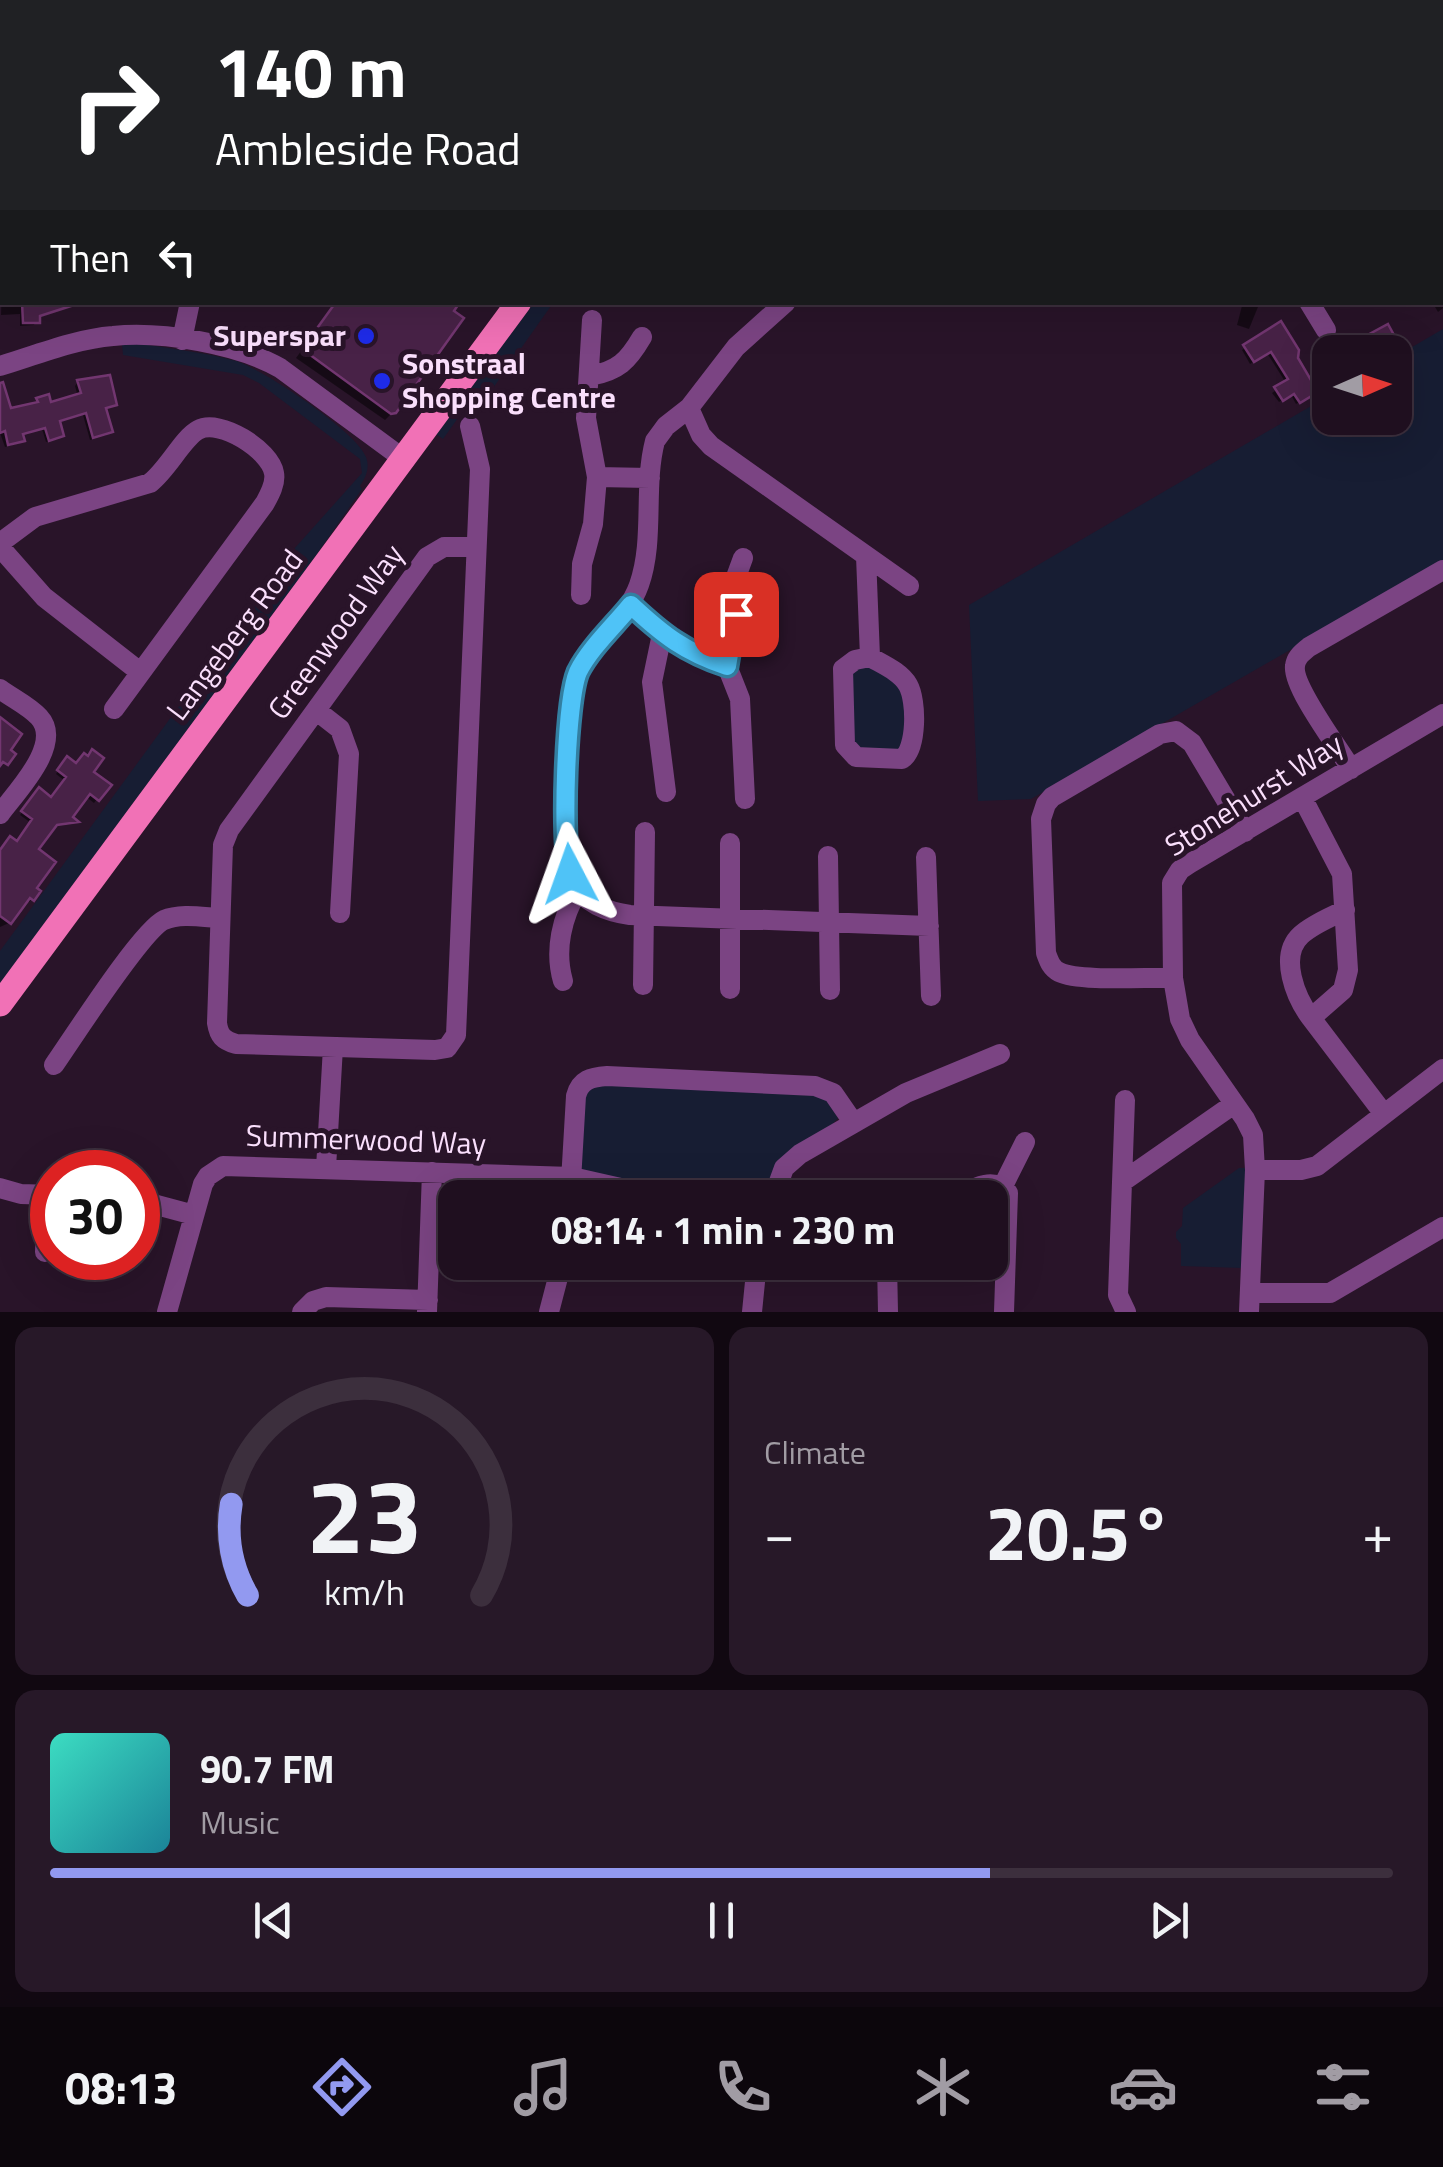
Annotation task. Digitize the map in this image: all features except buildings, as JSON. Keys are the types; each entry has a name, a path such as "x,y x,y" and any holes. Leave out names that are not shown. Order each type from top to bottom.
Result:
{"main road":[{"name":"Langeberg Road","path":"0,1004 517,305"}],"street":[{"path":"182,340 189,305"},
{"path":"783,305 736,347 689,408 666,426 653,450 643,569 631,605 580,668 571,695 565,848 570,874 578,890 602,909 644,916 929,926"},
{"path":"1311,305 1326,330"},
{"path":"581,595 582,564 593,524 597,478 587,436 592,320"},
{"path":"0,366 113,336 182,340 263,358 405,460"},
{"path":"590,376 607,373 627,362 642,338"},
{"path":"689,408 701,436 711,446 909,586"},
{"path":"470,426 480,470 476,547"},
{"path":"114,708 266,503 275,480 270,462 226,428 201,428 150,483 35,517 0,545 44,597 140,672"},
{"path":"597,478 650,478"},
{"name":"Greenwood Way","path":"444,547 476,547 456,1036 442,1050 236,1044 218,1034 223,845 229,830 317,710 426,557 444,547"},
{"path":"866,556 870,657"},
{"path":"743,558 736,577 735,632 727,666 740,699 745,799"},
{"path":"1351,769 1302,690 1296,678 1296,661 1309,647 1443,570"},
{"path":"631,605 662,634 696,656 727,666"},
{"path":"662,634 652,692 666,792"},
{"path":"870,657 901,676 910,688 914,740 911,752 902,759 856,757 845,745 842,669 854,660 870,657"},
{"path":"0,689 39,717 47,734 46,748 39,761 0,814"},
{"path":"317,710 340,729 349,754 340,913"},
{"name":"Stonehurst Way","path":"1249,1302 1255,1170 1252,1135 1184,1028 1173,978 1171,891 1175,876 1351,769 1441,720"},
{"path":"1173,978 1075,976 1058,972 1050,964 1046,953 1041,830 1046,804 1160,734 1176,731 1188,737 1244,832"},
{"path":"1304,799 1342,874 1345,910 1346,982 1338,996 1311,1018"},
{"path":"643,985 644,832"},
{"path":"730,843 730,988"},
{"path":"828,856 830,990"},
{"path":"926,858 932,996"},
{"path":"563,980 559,961 561,931 578,890"},
{"path":"1345,910 1304,932 1292,950 1295,993 1384,1114"},
{"path":"54,1065 156,925 173,917 220,918"},
{"path":"326,1168 333,1047"},
{"path":"777,1180 789,1162 853,1122 906,1092 1000,1054"},
{"path":"1255,1170 1318,1166 1443,1069"},
{"path":"571,1180 577,1090 585,1081 597,1077 815,1086 833,1093 853,1122"},
{"path":"1125,1100 1118,1295 1126,1312"},
{"path":"1122,1182 1234,1104"},
{"path":"1124,1122 1150,1162"},
{"path":"1005,1180 1025,1142"},
{"name":"Summerwood Way","path":"167,1312 205,1180 223,1166 432,1172 502,1180"},
{"path":"302,1312 312,1301 326,1297 428,1306 432,1172"},
{"path":"0,1188 30,1194"},
{"path":"1008,1193 1008,1240"},
{"path":"160,1206 194,1215"},
{"path":"1249,1302 1330,1293 1443,1227"},
{"path":"548,1312 557,1280"},
{"path":"752,1312 755,1280"},
{"path":"887,1280 888,1312"},
{"path":"1004,1312 1006,1280"}],"shaded area":[{"path":"533,305 552,305 481,405 468,404 443,439 436,434"},
{"path":"1443,329 1443,562 1031,799 978,801 969,605 1312,405 1312,435 1412,435 1412,347"},
{"path":"137,343 249,366 308,403 346,433 366,457 367,472 362,489 317,554 0,984 0,951 294,549 362,473 360,459 259,383 243,375 123,355 122,344"},
{"path":"868,663 905,690 904,752 853,749 849,667"},
{"path":"591,1083 821,1092 838,1118 782,1180 619,1180 580,1168 580,1096"},
{"path":"1239,1168 1246,1168 1242,1268 1181,1266 1181,1244 1176,1232 1182,1226 1183,1208"}],"place":[{"name":"Superspar","path":"366,336"},
{"name":"Sonstraal Shopping Centre","path":"382,381"}],"route":[{"path":"570,874 565,848 570,712 580,668 631,605 686,650 727,666 736,614"}]}
